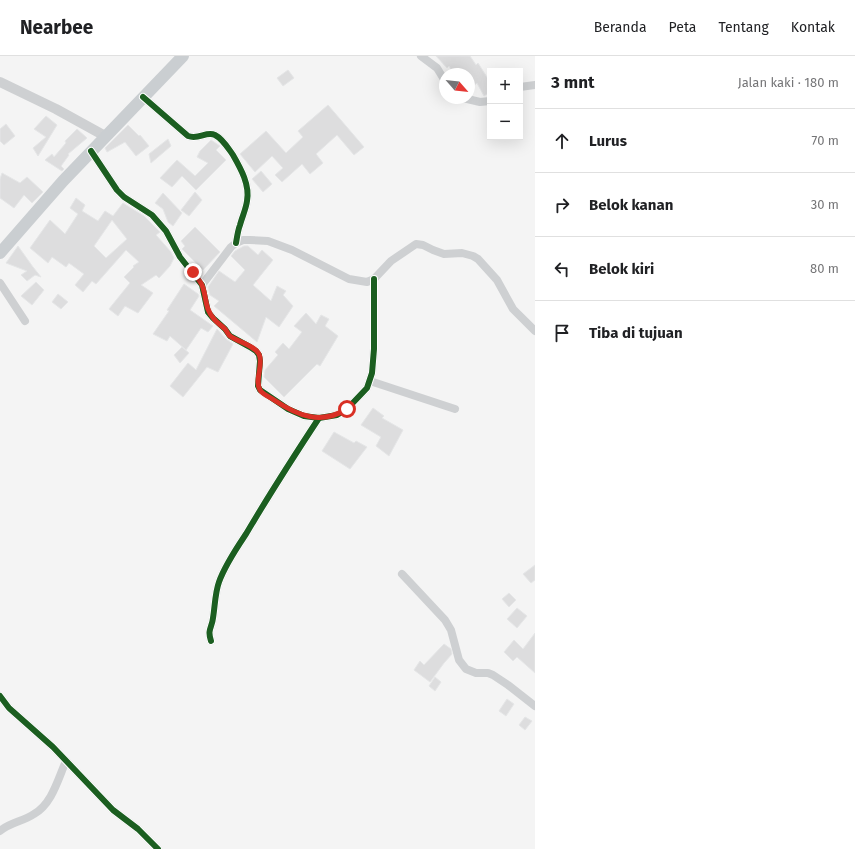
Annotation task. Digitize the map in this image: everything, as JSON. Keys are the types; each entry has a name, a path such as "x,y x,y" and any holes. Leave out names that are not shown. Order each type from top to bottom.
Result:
{"main road":[{"path":"2,248 105,136 183,56"}],"street":[{"path":"421,56 439,71"},
{"path":"0,82 56,109 105,136"},
{"path":"523,87 535,85"},
{"path":"143,97 188,136 194,138 209,133 223,141 232,154 246,182 248,192 248,201 239,227 236,243"},
{"path":"475,101 487,101"},
{"path":"91,151 117,190 124,197 158,221 166,231 180,257 202,285 208,312 230,336 250,347 259,354 260,361 258,386 260,390 288,410 304,416 319,418 337,415 347,409 367,388 370,381 374,348 374,279"},
{"path":"202,285 231,247 236,243 250,240 272,243 292,250 349,279 367,282 374,279 391,261 416,244 423,245 444,254 462,253 478,258 497,280 513,309 535,330"},
{"path":"0,283 25,321"},
{"path":"370,381 455,409"},
{"path":"211,641 209,628 213,620 217,589 220,579 264,502 319,418"},
{"path":"402,574 445,620 451,630 459,660 466,669 476,673 488,673 493,675 535,706"},
{"path":"0,696 10,708 53,747 113,810 138,829 158,849"},
{"path":"0,832 7,825 34,815 41,809 51,795 66,761"}],"building":[{"path":"436,56 470,56 476,65 478,63 487,77 487,94 484,96 477,83 475,84 475,68 450,68 449,66 447,68"},
{"path":"288,70 294,78 283,86 277,78"},
{"path":"328,105 364,147 354,155 337,135 316,154 323,163 310,174 302,164 282,182 275,175 283,168 272,156 255,172 240,154 266,131 286,153 303,137 298,131"},
{"path":"46,116 57,125 38,156 33,148 46,137 34,129"},
{"path":"6,124 15,136 4,145 0,141 0,129"},
{"path":"128,125 139,136 140,135 149,146 136,156 125,142 107,152 105,148"},
{"path":"77,129 87,138 68,154 69,155 61,166 64,169 62,171 45,160 52,154 54,157 66,143 65,141"},
{"path":"168,139 171,146 151,163 149,154"},
{"path":"211,140 220,146 216,150 226,160 196,190 182,176 172,187 160,178 177,160 195,176 208,163 197,157 200,151"},
{"path":"261,171 272,184 263,192 252,179"},
{"path":"2,173 20,183 27,177 43,192 32,203 24,195 14,208 0,198 0,179"},
{"path":"195,192 202,200 189,216 181,210"},
{"path":"163,193 182,213 173,226 168,222 163,209 155,203"},
{"path":"76,198 85,205 82,211 98,221 105,211 113,216 123,203 144,216 160,232 156,235 171,252 174,258 170,266 159,278 156,275 141,285 153,293 138,313 125,306 118,316 109,309 130,283 124,277 134,267 133,266 139,262 126,250 96,284 92,281 83,292 75,285 84,274 69,263 66,267 52,257 48,263 30,248 50,220 65,234 78,214 70,208","holes":["112,220 127,239 106,258 94,246"]},
{"path":"195,227 220,252 203,270 182,249 185,246 181,241"},
{"path":"18,246 41,277 35,275 27,281 21,275 27,271 6,263"},
{"path":"244,246 248,246 258,255 262,250 273,260 253,285 271,301 277,286 286,291 283,295 293,306 279,327 266,317 257,342 214,306 219,301 210,295 208,287 219,271 235,282 245,270 231,256 235,251"},
{"path":"36,282 44,290 32,305 21,296"},
{"path":"184,284 199,296 190,310 213,326 208,332 201,328 186,350 170,336 167,341 153,334 169,311 167,310"},
{"path":"58,294 68,302 61,309 52,302"},
{"path":"306,313 316,324 321,315 329,319 325,326 338,336 320,366 317,364 284,397 264,377 265,370 278,355 275,352 283,343 289,349 302,332 294,326"},
{"path":"217,329 233,344 218,372 207,367 183,397 170,386 188,363 196,370"},
{"path":"182,347 189,353 180,363 174,355"},
{"path":"373,408 384,416 382,418 403,430 389,456 376,446 381,437 361,425"},
{"path":"334,432 354,443 356,441 367,447 350,469 322,451"},
{"path":"535,565 535,580 531,583 523,574"},
{"path":"509,593 516,600 509,607 502,599"},
{"path":"517,608 527,616 517,628 507,619"},
{"path":"535,633 535,673 517,657 513,661 504,652 514,640 523,649"},
{"path":"444,644 451,649 452,654 430,682 414,670 420,661 424,665"},
{"path":"435,677 441,682 435,691 429,686"},
{"path":"507,699 514,704 506,716 499,711"},
{"path":"525,717 532,721 525,730 519,725"}],"cycle path":[{"path":"143,97 188,136 196,137 209,134 215,135 223,141 233,155 244,177 248,195 236,243"},
{"path":"91,151 117,190 124,197 152,215 166,231 180,257 202,285 208,312 230,336 250,347 259,355 258,386 260,390 288,409 304,416 319,418 337,415 347,409 367,388 372,373 374,349 374,279"},
{"path":"211,641 210,631 217,591 224,569 319,418"},
{"path":"0,696 9,708 53,747 113,810 138,829 158,849"}],"route":[{"path":"193,272 202,285 208,312 230,336 250,347 259,354 260,361 258,386 263,394 288,410 304,416 319,418 337,415 347,409"}]}
